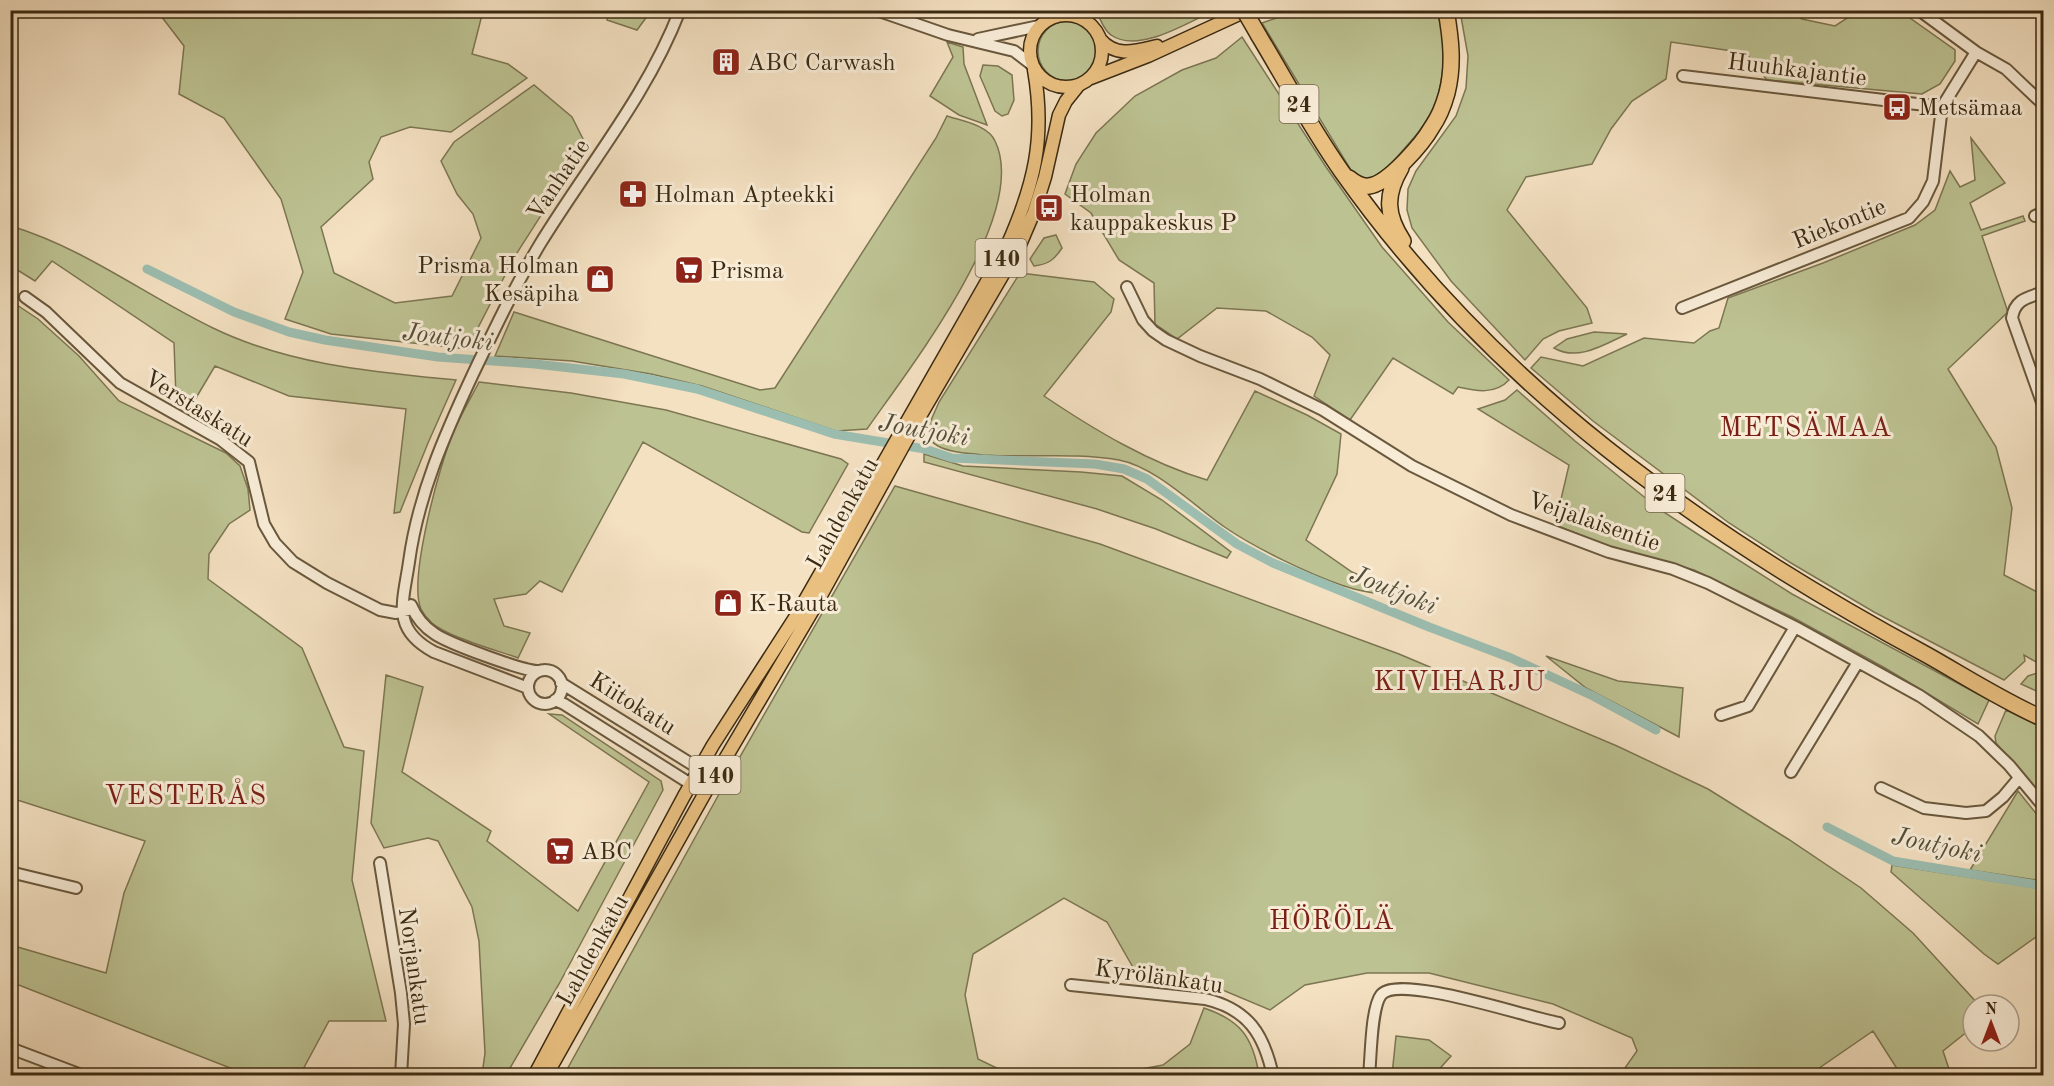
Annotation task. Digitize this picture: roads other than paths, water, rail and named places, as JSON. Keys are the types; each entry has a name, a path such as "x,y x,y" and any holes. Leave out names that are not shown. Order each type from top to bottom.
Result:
{"highway":[{"name":"24","path":"1246,10 1259,36 1342,172 1394,240 1434,287 1511,367 1612,454 1767,563 1874,627 2008,702 2043,719"},
{"path":"1342,172 1360,185 1372,186 1388,176 1407,158 1432,128 1446,96 1452,61 1446,14"},
{"path":"1407,158 1392,185 1390,213 1399,234 1434,287"},
{"name":"24","path":"1929,656 2043,707"}],"main road":[{"path":"1084,10 1100,39 1102,58 1090,79"},
{"name":"140","path":"1078,86 1246,10"},
{"path":"1045,19 1059,15 1077,16 1090,24"},
{"name":"140","path":"1033,67 1029,45 1045,19"},
{"name":"140","path":"1100,39 1110,48 1124,52 1190,37"},
{"path":"1033,67 1047,83 1054,86 1063,88 1078,86"},
{"name":"Lahdenkatu","path":"546,1076 705,793 813,610 882,475 1006,248 1020,215 1033,172 1039,139 1040,114 1033,67"},
{"name":"Lahdenkatu","path":"908,428 1019,247 1034,212 1045,177 1059,115 1066,101 1078,86"},
{"name":"Lahdenkatu","path":"534,1076 595,965 624,904 691,784 882,475"}],"street":[{"name":"Vanhatie","path":"408,611 407,576 411,546 426,483 447,430 519,281 540,244 612,136 660,56 680,10"},
{"path":"876,10 948,35 1014,51 1033,67"},
{"path":"1919,10 1976,52 2006,69 2043,105"},
{"path":"971,40 1045,19"},
{"name":"Riekontie","path":"1682,308 1909,218 1923,202 1933,181 1942,107 1976,52"},
{"name":"Huuhkajantie","path":"1683,76 1942,107"},
{"name":"Veijalaisentie","path":"1127,287 1143,320 1166,340 1260,379 1323,410 1412,466 1530,522 1609,552 1685,573 1747,602 1858,662 1952,716 1980,736 2043,807"},
{"path":"2043,292 2021,301 2014,308 2012,318 2043,408"},
{"name":"Verstaskatu","path":"25,297 46,312 120,383 221,440 249,462 264,524 275,543 293,562 368,606 389,612 408,611"},
{"path":"408,611 435,635 521,668 553,672 561,683 561,692 555,700 545,704 531,697 528,688 530,678 537,671"},
{"path":"408,611 406,628 411,636 424,646 528,688"},
{"path":"1721,715 1748,706 1795,627"},
{"path":"1791,772 1858,662"},
{"name":"Kiitokatu","path":"561,683 714,778"},
{"name":"Kiitokatu","path":"555,700 705,793"},
{"path":"1881,788 1923,808 1966,813 1986,811 2003,797 2019,778"},
{"name":"Norjankatu","path":"380,863 401,993 404,1024 401,1076"},
{"path":"10,872 76,888"},
{"name":"Kyrölänkatu","path":"1071,985 1205,999 1221,1003 1244,1016 1252,1024 1266,1050 1273,1076"},
{"path":"1369,1076 1374,1019 1380,996 1386,990 1405,987 1434,991 1558,1023"},
{"path":"10,1048 84,1076"}],"waterway":[{"name":"Joutjoki","path":"147,269 234,312 289,332 325,340 438,357 535,364 624,374 697,389 834,434 925,449 952,458 1095,464 1124,469 1147,479 1237,544 1273,563 1511,658 1593,696 1656,730"},
{"name":"Joutjoki","path":"1827,827 1893,861 2044,886"}],"place":[{"name":"ABC Carwash","path":"726,62"},
{"name":"Metsämaa","path":"1897,107"},
{"name":"Holman Apteekki","path":"633,194"},
{"name":"Holman kauppakeskus P","path":"1049,208"},
{"name":"Prisma","path":"689,270"},
{"name":"Prisma Holman Kesäpiha","path":"600,279"},
{"name":"K-Rauta","path":"728,603"},
{"name":"ABC","path":"560,851"}],"district":[{"name":"METSÄMAA","path":"1806,427"},
{"name":"KIVIHARJU","path":"1460,681"},
{"name":"VESTERÅS","path":"186,795"},
{"name":"HÖRÖLÄ","path":"1332,920"}]}
